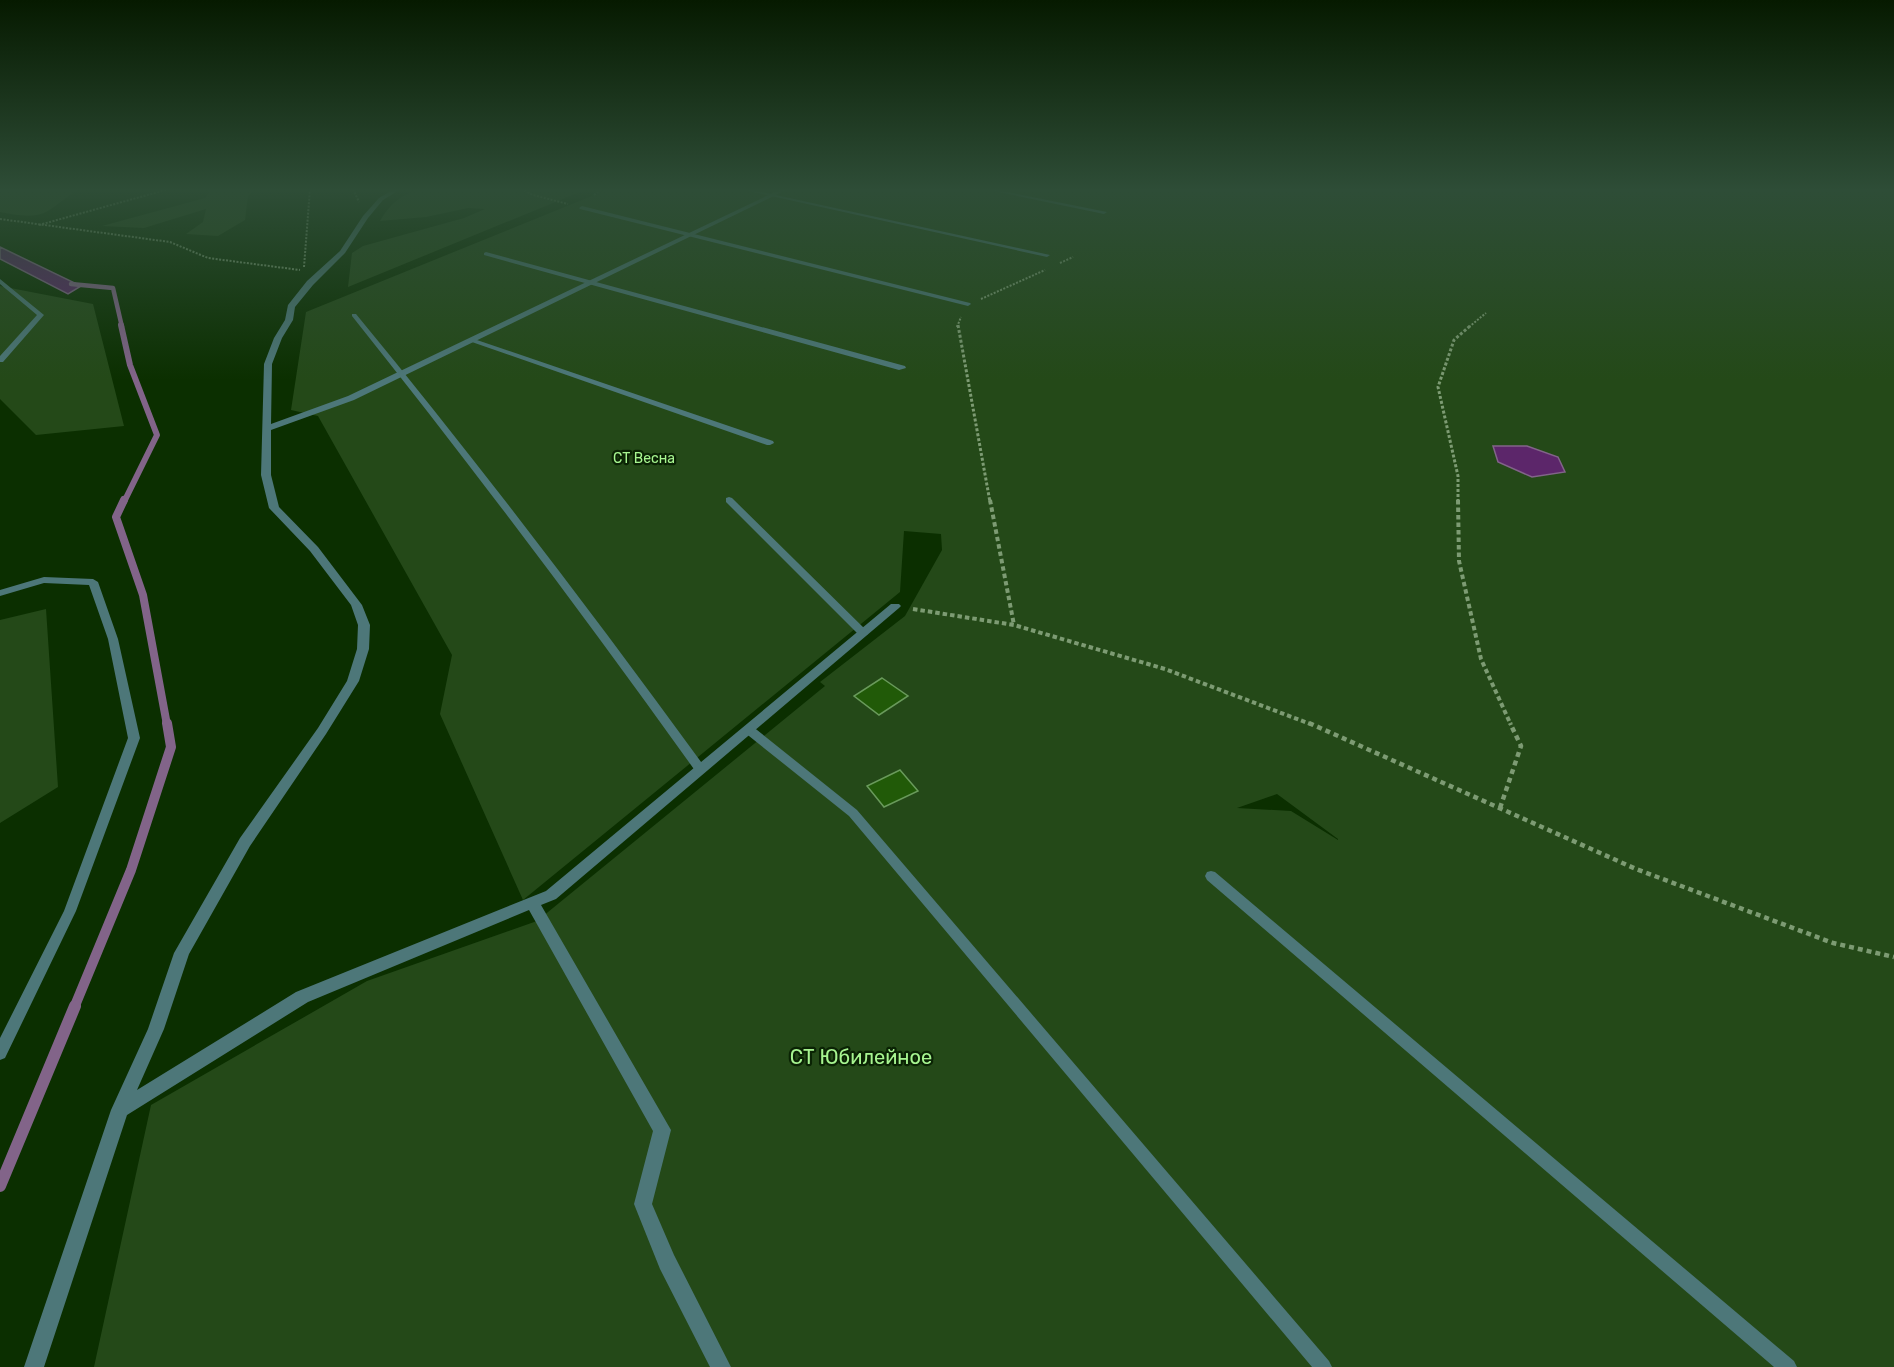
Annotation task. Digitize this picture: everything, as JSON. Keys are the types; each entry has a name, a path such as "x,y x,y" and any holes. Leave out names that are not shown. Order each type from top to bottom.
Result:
{"street":[{"path":"34,1367 120,1110 156,1029 182,953 245,842 322,732 353,681 363,649 364,625 356,604 314,549 274,508 266,475 268,364 278,338 289,320 291,307 310,284 342,253"},
{"path":"268,428 351,398 650,253"},
{"path":"120,1110 302,997 551,895 895,606"},
{"path":"532,903 663,1130 644,1204 667,1262 721,1367"}],"lane":[{"path":"759,253 968,304"},
{"path":"1037,253 1047,255"},
{"path":"486,254 902,368"},
{"path":"0,281 41,315 0,360"},
{"path":"354,315 402,373 591,619 700,769"},
{"path":"471,340 770,443"},
{"path":"729,500 863,633"},
{"path":"0,594 44,580 93,582 113,639 134,738 70,911 0,1053"},
{"path":"748,729 853,813 1323,1367"},
{"path":"1211,876 1788,1367"}],"path":[{"path":"196,253 208,258 303,270 304,253"},
{"path":"1014,625 957,327 968,304 1073,257"},
{"path":"1485,313 1454,340 1438,387 1458,476 1459,561 1481,659 1521,746 1500,808"},
{"path":"895,606 1014,625 1165,669 1312,724 1636,869 1833,943 1894,957"}],"green space":[{"path":"352,253 431,253 348,287"},
{"path":"452,253 1894,253 1894,1367 94,1367 151,1105 367,981 537,921 825,686 820,682 905,616 942,550 941,534 904,531 900,592 523,900 440,714 452,655 318,416 291,410 306,312","holes":["1277,794 1338,840 1291,811 1237,808"]},
{"path":"0,286 93,304 124,426 36,435 0,399"},
{"path":"46,609 58,787 0,823 0,620"}],"shaded area":[{"path":"0,253 12,253 81,286 68,294 0,259"},
{"path":"1493,446 1527,446 1558,457 1565,472 1532,477 1498,462"}],"building":[{"path":"882,678 908,696 879,715 854,696"},
{"path":"900,770 918,791 884,807 867,786"}],"waterway":[{"path":"71,284 113,288 122,327"},
{"path":"121,325 130,365 157,435 124,502"},
{"path":"124,500 116,517 143,595 167,725"},
{"path":"74,1008 131,870 171,747 167,723"},
{"path":"0,1186 75,1006"}],"park label":[{"name":"СТ Весна","path":"644,458"},
{"name":"СТ Юбилейное","path":"861,1057"}]}
